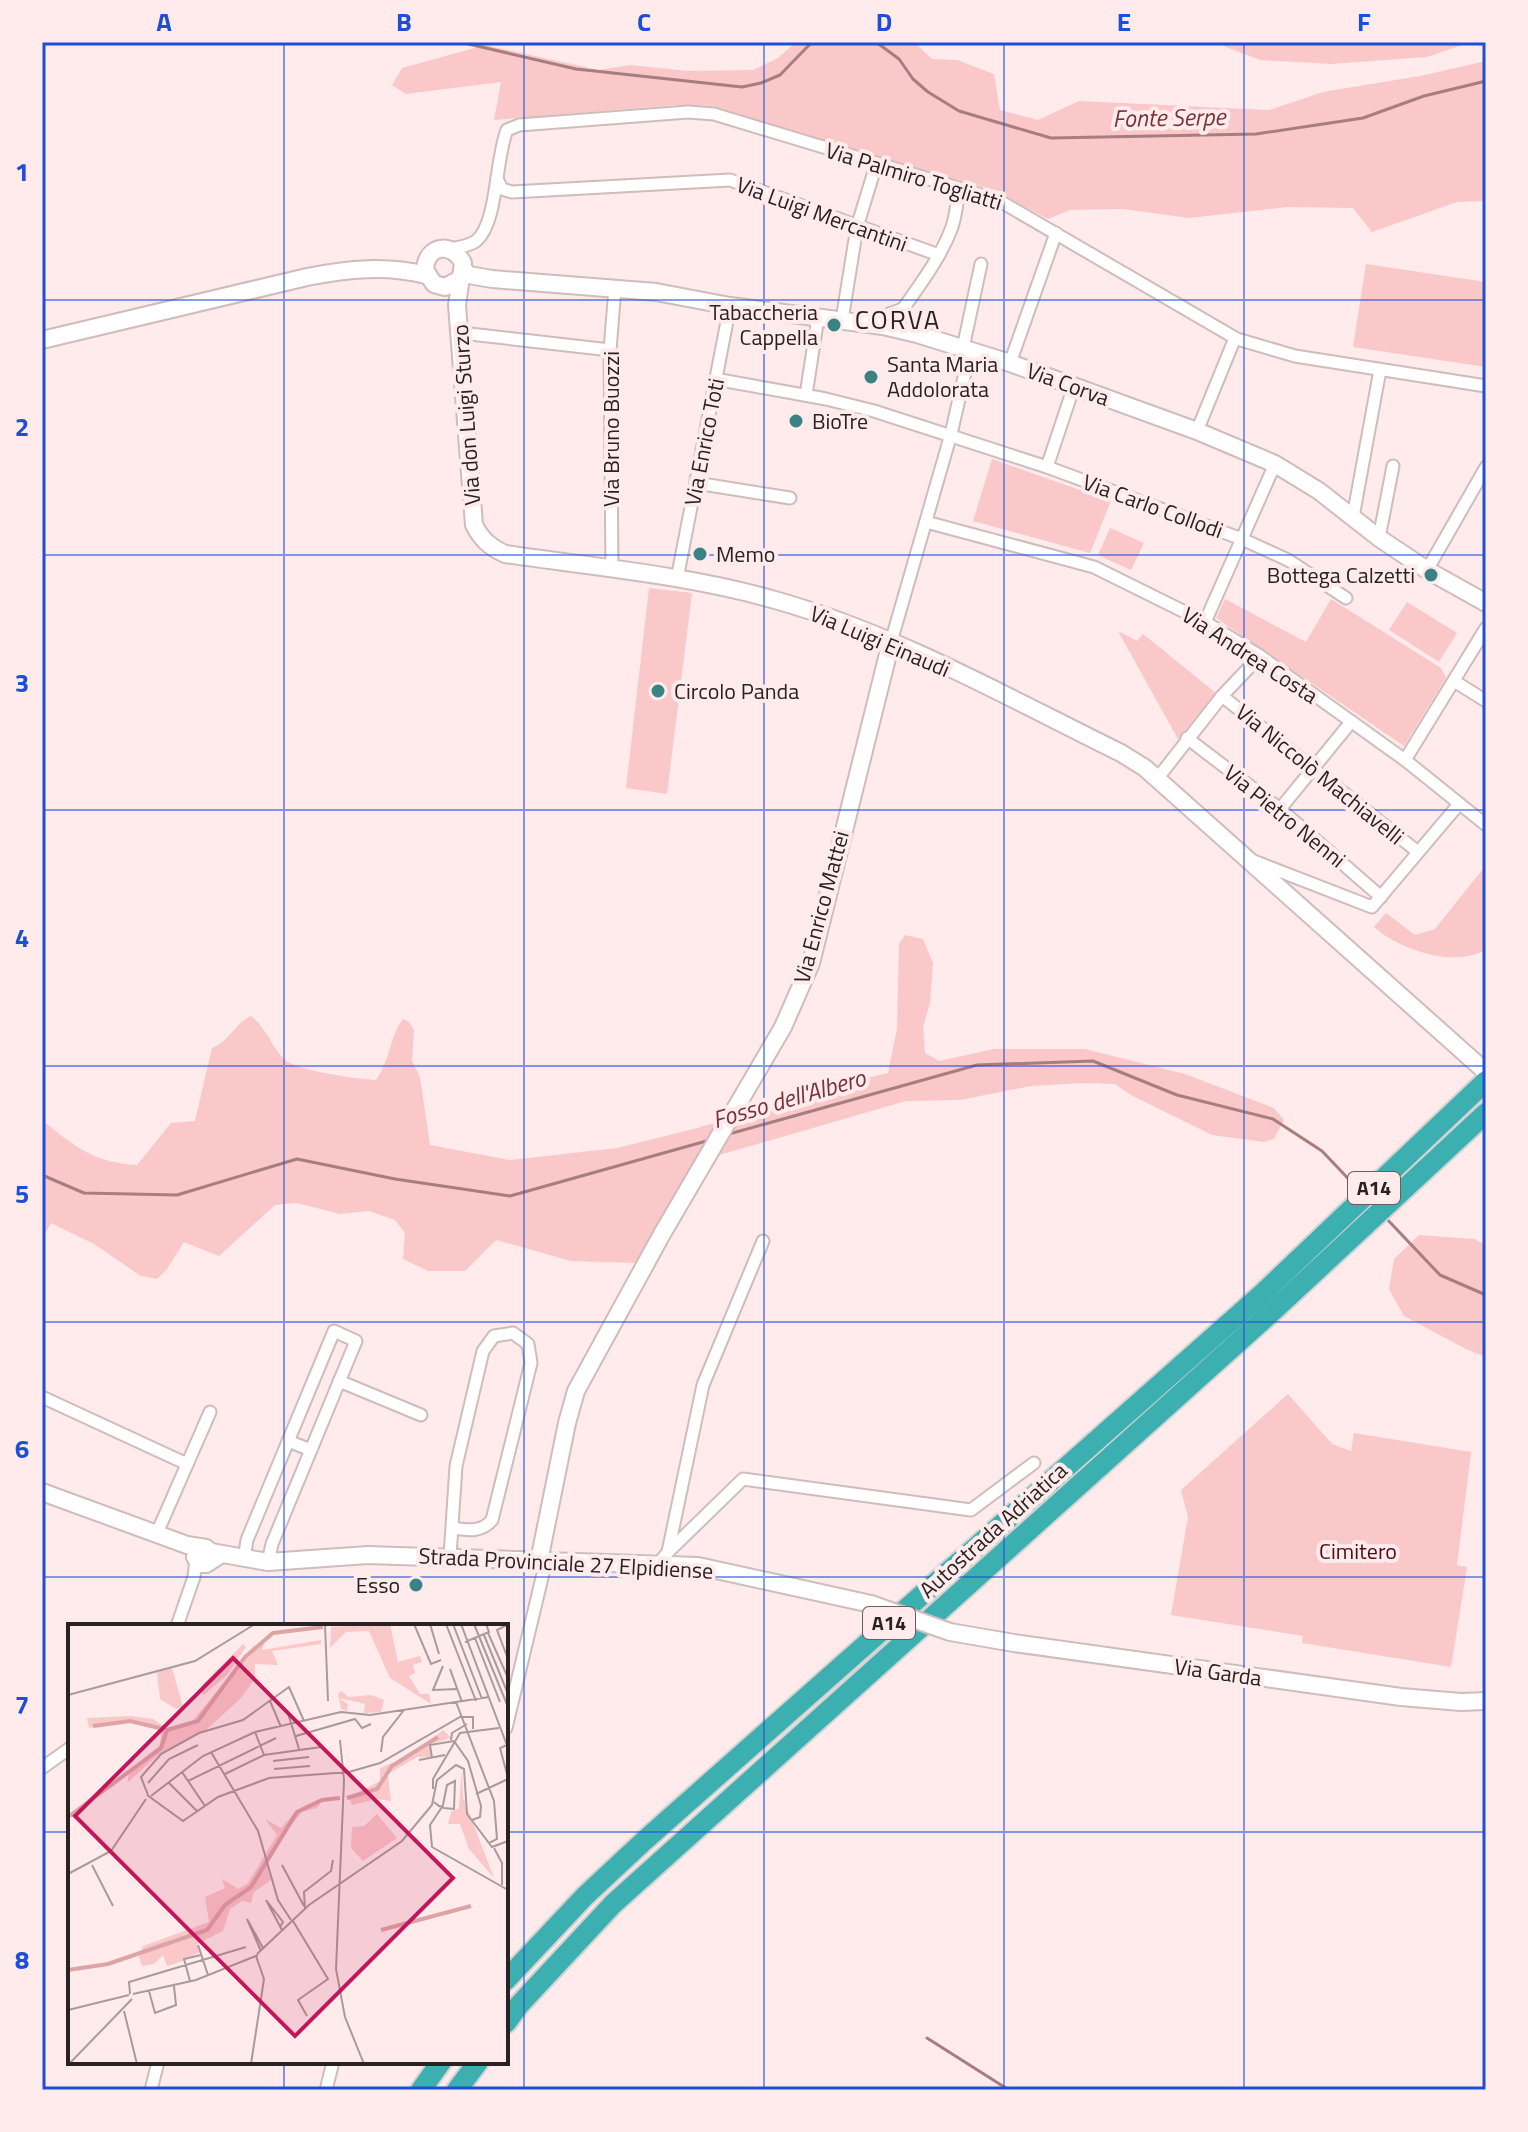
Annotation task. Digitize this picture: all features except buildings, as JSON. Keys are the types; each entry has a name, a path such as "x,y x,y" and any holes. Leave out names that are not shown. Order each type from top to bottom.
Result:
{"highway":[{"name":"Autostrada Adriatica","path":"508,2020 613,1904 1268,1301 1486,1081"},
{"name":"Autostrada Adriatica","path":"508,1978 585,1896 654,1831 1486,1113"},
{"path":"421,2090 440,2064"},
{"path":"457,2090 476,2064"}],"street":[{"name":"Via Palmiro Togliatti","path":"496,174 507,130 519,125 688,112 737,119 876,165 998,200 1235,338 1276,352 1486,386"},
{"path":"842,320 857,227 876,165"},
{"path":"496,174 499,186 512,192"},
{"path":"426,268 439,248 451,249 475,241 483,232 492,208 496,174"},
{"name":"Via Luigi Mercantini","path":"512,192 730,180 939,255"},
{"path":"904,331 903,309 939,255 954,221 959,189"},
{"path":"426,268 434,284 458,275 468,253 491,232 501,203 512,192"},
{"path":"1010,363 1056,233"},
{"name":"Via don Luigi Sturzo","path":"451,249 458,275 457,305 474,525"},
{"name":"Via Enrico Mattei","path":"542,1561 567,1423 576,1391 618,1312 783,1027 811,963 891,642 951,434 981,264"},
{"path":"42,340 349,269 426,268"},
{"name":"Via Corva","path":"458,275 656,292 730,306 883,326 1010,363 1197,431 1275,464 1319,491 1379,538 1427,570 1486,603"},
{"name":"Via Bruno Buozzi","path":"612,569 610,350 615,288"},
{"name":"Via Enrico Toti","path":"677,579 730,306"},
{"path":"883,326 889,314 903,309"},
{"path":"806,395 818,317"},
{"path":"470,334 610,350"},
{"path":"1197,431 1235,338"},
{"path":"1353,517 1380,370"},
{"name":"Via Carlo Collodi","path":"715,379 874,411 1047,467 1242,539 1288,560 1346,598"},
{"path":"1047,467 1074,386"},
{"path":"1205,622 1275,464"},
{"path":"1379,538 1393,466"},
{"path":"1427,570 1486,467"},
{"path":"696,483 790,498"},
{"name":"Via Andrea Costa","path":"926,522 1094,567 1205,622 1260,656 1405,760 1486,825"},
{"name":"Via Luigi Einaudi","path":"474,525 485,542 505,554 677,579 773,599 842,622 891,642 1121,753 1157,779 1486,1072"},
{"path":"1405,760 1486,628"},
{"path":"1157,779 1222,696 1260,656"},
{"path":"1454,681 1486,701"},
{"name":"Via Niccolò Machiavelli","path":"1222,696 1418,852"},
{"path":"1280,809 1351,722"},
{"name":"Via Pietro Nenni","path":"1187,738 1280,809 1381,897"},
{"path":"1381,897 1459,804"},
{"name":"Via Luigi Einaudi","path":"1247,859 1372,907 1381,897"},
{"path":"664,1557 703,1385 763,1241"},
{"path":"244,1559 247,1540 334,1331 356,1341 272,1544 268,1562"},
{"path":"450,1556 456,1466 483,1351 494,1336 513,1333 528,1344 531,1363 492,1520 478,1530 452,1528"},
{"path":"339,1381 421,1415"},
{"path":"42,1397 187,1464"},
{"path":"157,1533 210,1412"},
{"path":"288,1441 311,1450"},
{"path":"664,1557 743,1479 971,1510 1034,1463"},
{"name":"Strada Provinciale 27 Elpidiense","path":"42,1492 157,1533 205,1554 268,1562 368,1555 542,1561 664,1557 871,1604 950,1632"},
{"path":"178,1624 205,1554"},
{"path":"508,1719 542,1561"},
{"name":"Via Garda","path":"950,1632 1401,1697 1486,1701"},
{"path":"42,1768 68,1749"},
{"path":"151,2090 158,2064"},
{"path":"326,2090 332,2064"}],"green space":[{"path":"796,42 914,42 932,59 957,60 994,74 1000,110 1038,120 1079,101 1269,110 1323,92 1420,76 1486,61 1486,201 1457,202 1372,232 1353,208 1287,207 1189,218 1123,209 1070,210 1048,219 991,189 881,159 714,106 676,105 494,120 501,82 406,94 392,85 402,68 485,45 599,70 630,65 688,71 753,70 778,58"},
{"path":"1213,42 1471,42 1427,57 1331,64 1260,60"},
{"path":"1366,264 1486,282 1486,367 1353,347"},
{"path":"992,459 1111,501 1090,553 973,521"},
{"path":"1110,528 1144,543 1131,570 1098,555"},
{"name":"Circolo Panda","path":"649,588 692,593 667,794 626,788"},
{"path":"1225,599 1306,642 1331,599 1441,668 1446,678 1404,746 1216,618"},
{"path":"1407,602 1457,633 1439,662 1389,630"},
{"path":"1118,631 1137,641 1143,634 1216,693 1178,739"},
{"path":"1486,865 1486,950 1458,957 1427,954 1398,943 1374,927 1386,913 1415,935 1435,929"},
{"path":"905,935 923,939 933,963 930,1003 923,1027 925,1053 939,1061 994,1049 1085,1049 1185,1074 1274,1108 1284,1120 1274,1139 1264,1142 1212,1135 1115,1084 1031,1086 960,1100 906,1101 695,1162 636,1263 571,1261 496,1240 465,1271 428,1271 403,1259 405,1233 395,1220 369,1211 340,1214 297,1203 275,1205 219,1256 184,1242 157,1279 141,1276 94,1244 51,1223 42,1236 42,1120 85,1152 109,1161 137,1165 171,1123 195,1121 212,1048 251,1016 280,1055 292,1064 329,1074 376,1080 398,1026 403,1019 409,1022 414,1030 412,1061 420,1077 430,1145 510,1160 617,1148 694,1129 832,1086 888,1073 897,1029 899,944"},
{"path":"1419,1235 1474,1239 1486,1245 1486,1357 1404,1316 1389,1289 1394,1259"},
{"name":"Cimitero","path":"1288,1394 1332,1444 1351,1451 1354,1433 1471,1452 1457,1565 1467,1567 1451,1667 1302,1643 1303,1636 1171,1615 1188,1517 1181,1490"}],"waterway":[{"name":"Fonte Serpe","path":"460,42 576,69 742,87 780,75 812,42"},
{"name":"Fonte Serpe","path":"876,42 899,59 913,79 928,92 959,111 1051,138 1256,134 1363,118 1424,96 1486,81"},
{"name":"Fosso dell'Albero","path":"729,1134 977,1065 1093,1061 1177,1095 1273,1119 1322,1151 1360,1191"},
{"name":"Fosso dell'Albero","path":"42,1175 84,1193 177,1195 297,1159 395,1179 510,1196 710,1140"},
{"name":"Fosso dell'Albero","path":"1384,1216 1440,1275 1486,1295"},
{"path":"927,2038 1009,2090"}],"place":[{"name":"Tabaccheria Cappella","path":"834,325"},
{"name":"Santa Maria Addolorata","path":"871,377"},
{"name":"BioTre","path":"796,421"},
{"name":"Memo","path":"700,554"},
{"name":"Bottega Calzetti","path":"1431,575"},
{"name":"Circolo Panda","path":"658,691"},
{"name":"Esso","path":"416,1585"}],"district":[{"name":"CORVA","path":"898,320"}]}
